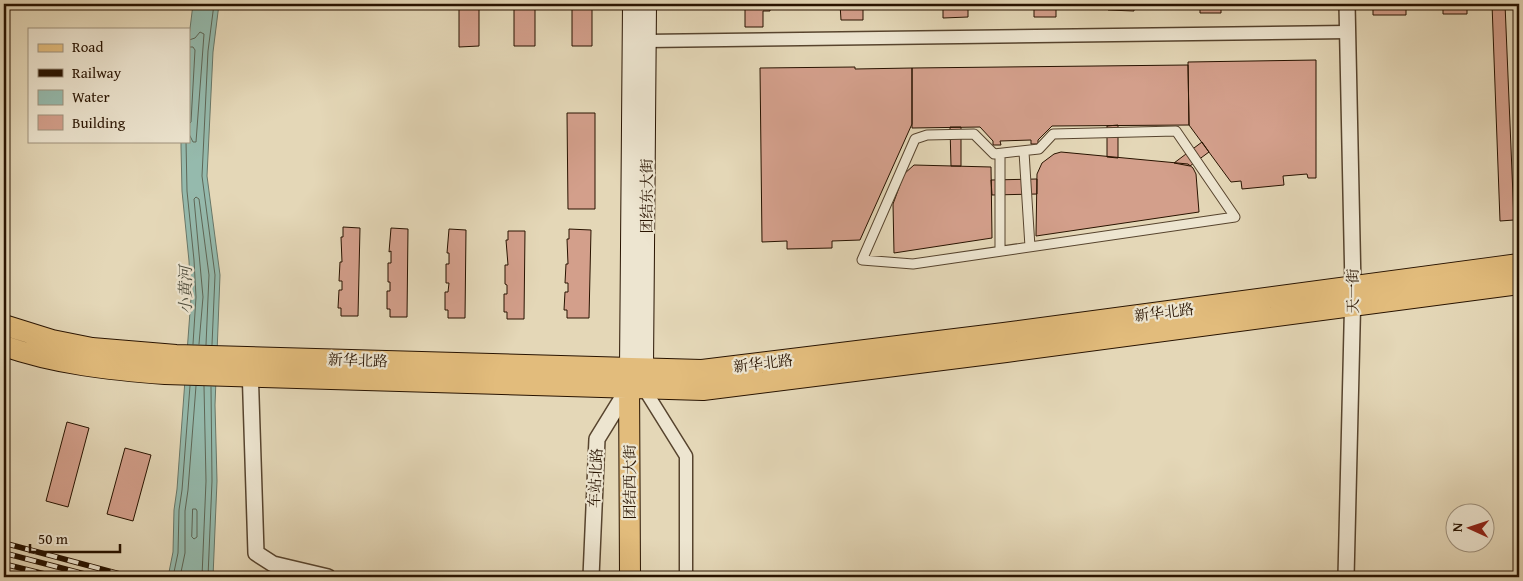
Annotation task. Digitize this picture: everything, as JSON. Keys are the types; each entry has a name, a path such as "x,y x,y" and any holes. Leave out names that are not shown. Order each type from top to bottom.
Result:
{"main road":[{"name":"团结东大街","path":"632,4 636,378"},
{"name":"团结东大街","path":"636,378 647,4"},
{"name":"新华北路","path":"4,346 47,359 89,367 176,365 636,378 702,390 1006,352 1353,297 1519,264"},
{"name":"新华北路","path":"1353,297 1519,284"},
{"name":"新华北路","path":"4,325 52,340 176,365"},
{"name":"团结西大街","path":"630,577 636,378"},
{"name":"团结西大街","path":"636,378 640,577"}],"street":[{"name":"天一街","path":"1346,577 1353,297 1347,4"},
{"path":"646,41 1348,32"},
{"path":"1176,131 1235,217 913,264 862,260 914,139 927,135 974,134 994,154 1000,154 1039,149 1053,134 1176,131"},
{"path":"1024,152 1030,247"},
{"path":"1000,154 1000,251"},
{"path":"250,367 256,553 273,564 328,577"},
{"name":"车站北路","path":"591,577 597,439 636,378"},
{"path":"636,378 686,456 686,577"}],"water":[{"path":"193,4 219,4 213,52 207,176 220,275 215,405 217,481 213,577 168,577 173,552 174,510 191,298 182,191 181,142 190,142 190,29"}],"building":[{"path":"459,4 479,4 479,46 459,47"},
{"path":"514,4 535,4 535,46 514,46"},
{"path":"572,4 592,4 592,46 572,46"},
{"path":"745,4 770,4 770,11 763,11 763,27 745,27"},
{"path":"840,4 863,4 863,20 841,20"},
{"path":"943,4 968,4 968,17 943,18"},
{"path":"1034,4 1056,4 1056,17 1034,17"},
{"path":"1108,4 1134,4 1134,11 1108,10"},
{"path":"1200,4 1221,4 1221,13 1200,13"},
{"path":"1290,4 1315,4 1315,8 1290,8"},
{"path":"1373,4 1406,4 1406,15 1373,15"},
{"path":"1443,4 1467,4 1467,14 1443,14"},
{"path":"1492,4 1505,4 1514,220 1500,221"},
{"path":"1316,60 1316,178 1308,178 1307,174 1283,176 1284,185 1242,189 1241,181 1231,182 1189,125 1188,62"},
{"path":"1188,65 1189,125 1052,126 1038,140 1038,144 1031,144 1031,140 1000,141 1001,145 993,145 993,141 980,127 912,128 912,68"},
{"path":"855,67 855,69 912,68 912,124 860,240 832,241 832,248 787,249 787,241 762,242 760,68"},
{"path":"567,113 595,113 595,209 568,209"},
{"path":"1118,125 1118,158 1107,157 1107,126"},
{"path":"950,127 961,127 961,166 951,166"},
{"path":"1202,142 1209,152 1190,166 1174,163"},
{"path":"1061,152 1188,164 1196,174 1199,212 1036,236 1037,174 1042,163 1054,154"},
{"path":"914,165 991,167 992,238 894,253 893,204 904,174"},
{"path":"1037,179 1037,194 992,195 991,180"},
{"path":"343,227 360,228 358,316 341,316 341,308 338,308 339,290 342,290 342,281 339,281 340,262 342,262 341,237 343,237"},
{"path":"391,228 408,229 407,317 390,317 390,309 387,309 387,291 390,291 388,263 391,263 391,251 389,252"},
{"path":"449,229 466,230 465,318 448,318 448,310 445,310 445,292 448,292 449,283 446,283 446,264 449,264 449,253 447,253"},
{"path":"569,229 591,230 589,318 567,318 567,310 564,310 565,292 568,292 568,283 565,283 566,264 568,264 567,239 569,239"},
{"path":"508,231 525,231 524,319 507,319 507,312 504,312 504,294 507,294 505,265 508,265 506,240 508,240"},
{"path":"67,422 89,428 68,507 46,501"},
{"path":"125,448 151,455 133,521 107,514"}],"railway":[{"path":"4,543 131,577"},
{"path":"4,553 96,577"},
{"path":"4,564 57,577"}],"water label":[{"name":"小黄河","path":"185,290"}]}
